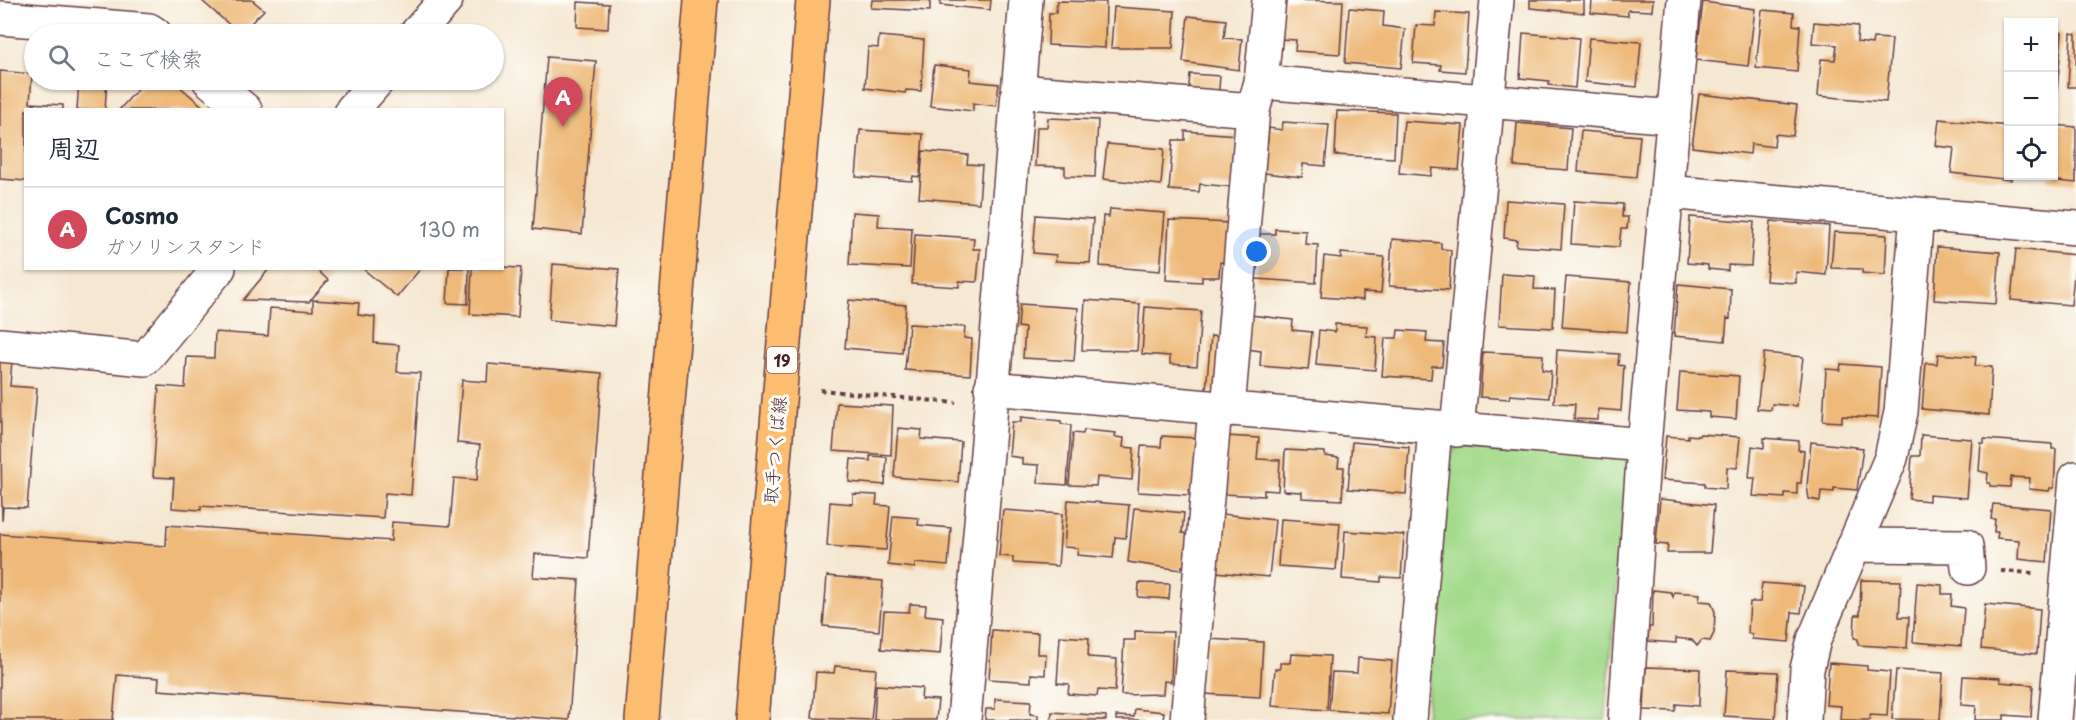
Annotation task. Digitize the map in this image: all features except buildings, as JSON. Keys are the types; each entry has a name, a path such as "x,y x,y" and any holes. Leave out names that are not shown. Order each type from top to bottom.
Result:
{"main road":[{"path":"642,720 666,459 701,0"},
{"name":"取手つくば線","path":"752,720 813,0"}],"street":[{"path":"425,24 446,0"},
{"path":"964,720 990,397 1026,0"},
{"path":"1410,720 1488,101 1497,0"},
{"path":"1625,720 1644,445 1684,0"},
{"path":"1187,720 1257,96 1262,1"},
{"path":"0,18 74,24"},
{"path":"221,90 243,108"},
{"path":"354,108 369,90"},
{"path":"1018,91 1488,101 1674,117"},
{"path":"1668,192 2076,228"},
{"path":"1804,720 1807,669 1814,640 1891,458 1901,412 1917,214"},
{"path":"0,345 145,359 217,270"},
{"path":"990,397 1221,409 1644,445"},
{"path":"2055,720 2076,478"},
{"path":"1855,545 1966,546 1968,568"}],"path":[{"path":"820,390 990,397"},
{"path":"1968,568 2068,577"}],"green space":[{"path":"1460,444 1628,458 1605,720 1426,720 1449,455"}],"place":[{"name":"Cosmo","path":"563,127"}]}
